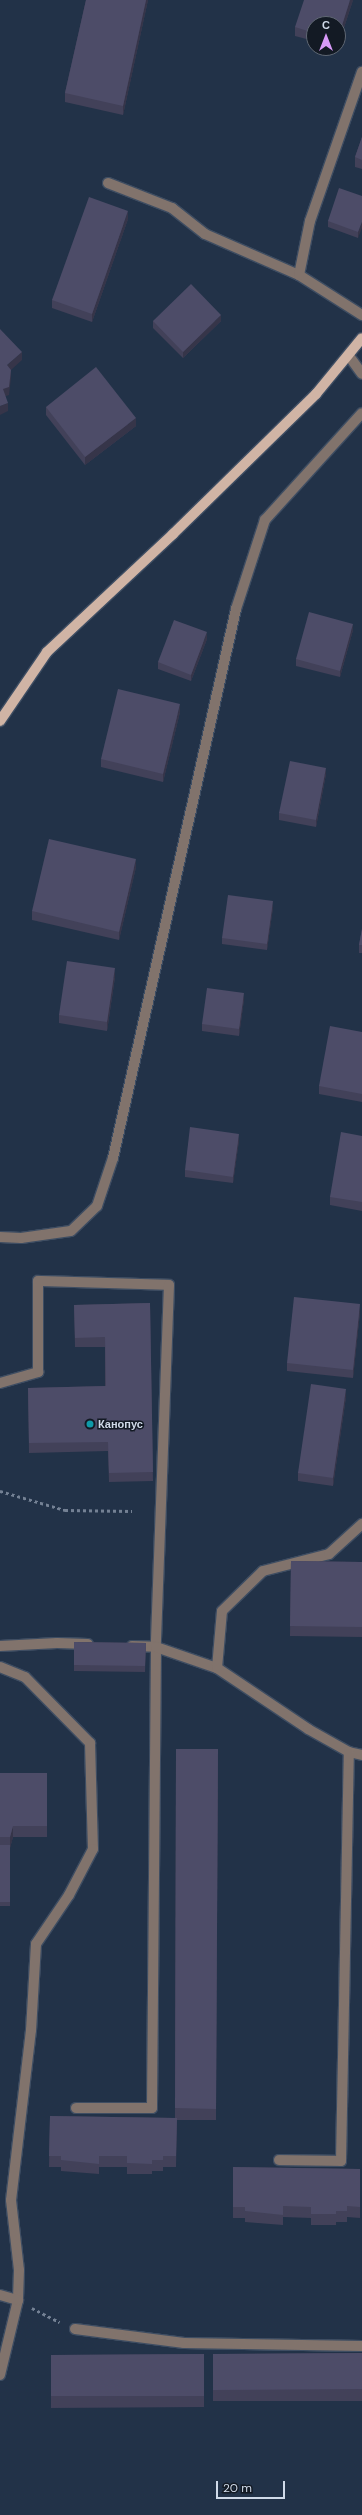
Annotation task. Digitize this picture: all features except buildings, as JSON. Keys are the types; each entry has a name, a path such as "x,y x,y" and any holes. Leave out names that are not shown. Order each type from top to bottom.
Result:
{"main road":[{"path":"0,721 47,652 236,473 316,394 362,338"}],"street":[{"path":"299,275 310,221 362,72"},
{"path":"108,184 172,208 205,234 299,275 362,315"},
{"path":"348,356 362,374"},
{"path":"0,1237 21,1238 71,1232 97,1206 114,1158 236,609 265,520 362,413"},
{"path":"0,1383 38,1372 38,1281 169,1285 156,1647 152,2108 76,2108"},
{"path":"218,1668 222,1611 263,1571 329,1554 362,1524"},
{"path":"0,1646 57,1643 103,1645"},
{"path":"118,1646 156,1647 218,1668 308,1729 349,1752 362,1755"},
{"path":"0,1667 25,1677 90,1743 93,1842 93,1849 69,1895 36,1944 31,2030 11,2200 19,2270 18,2300 0,2375"},
{"path":"279,2160 341,2161 349,1752"},
{"path":"0,2295 18,2300"},
{"path":"74,2329 184,2343 362,2346"}],"path":[{"path":"0,1491 65,1510 132,1511"},
{"path":"18,2300 74,2329"}],"place":[{"name":"Канопус","path":"90,1424"}]}
